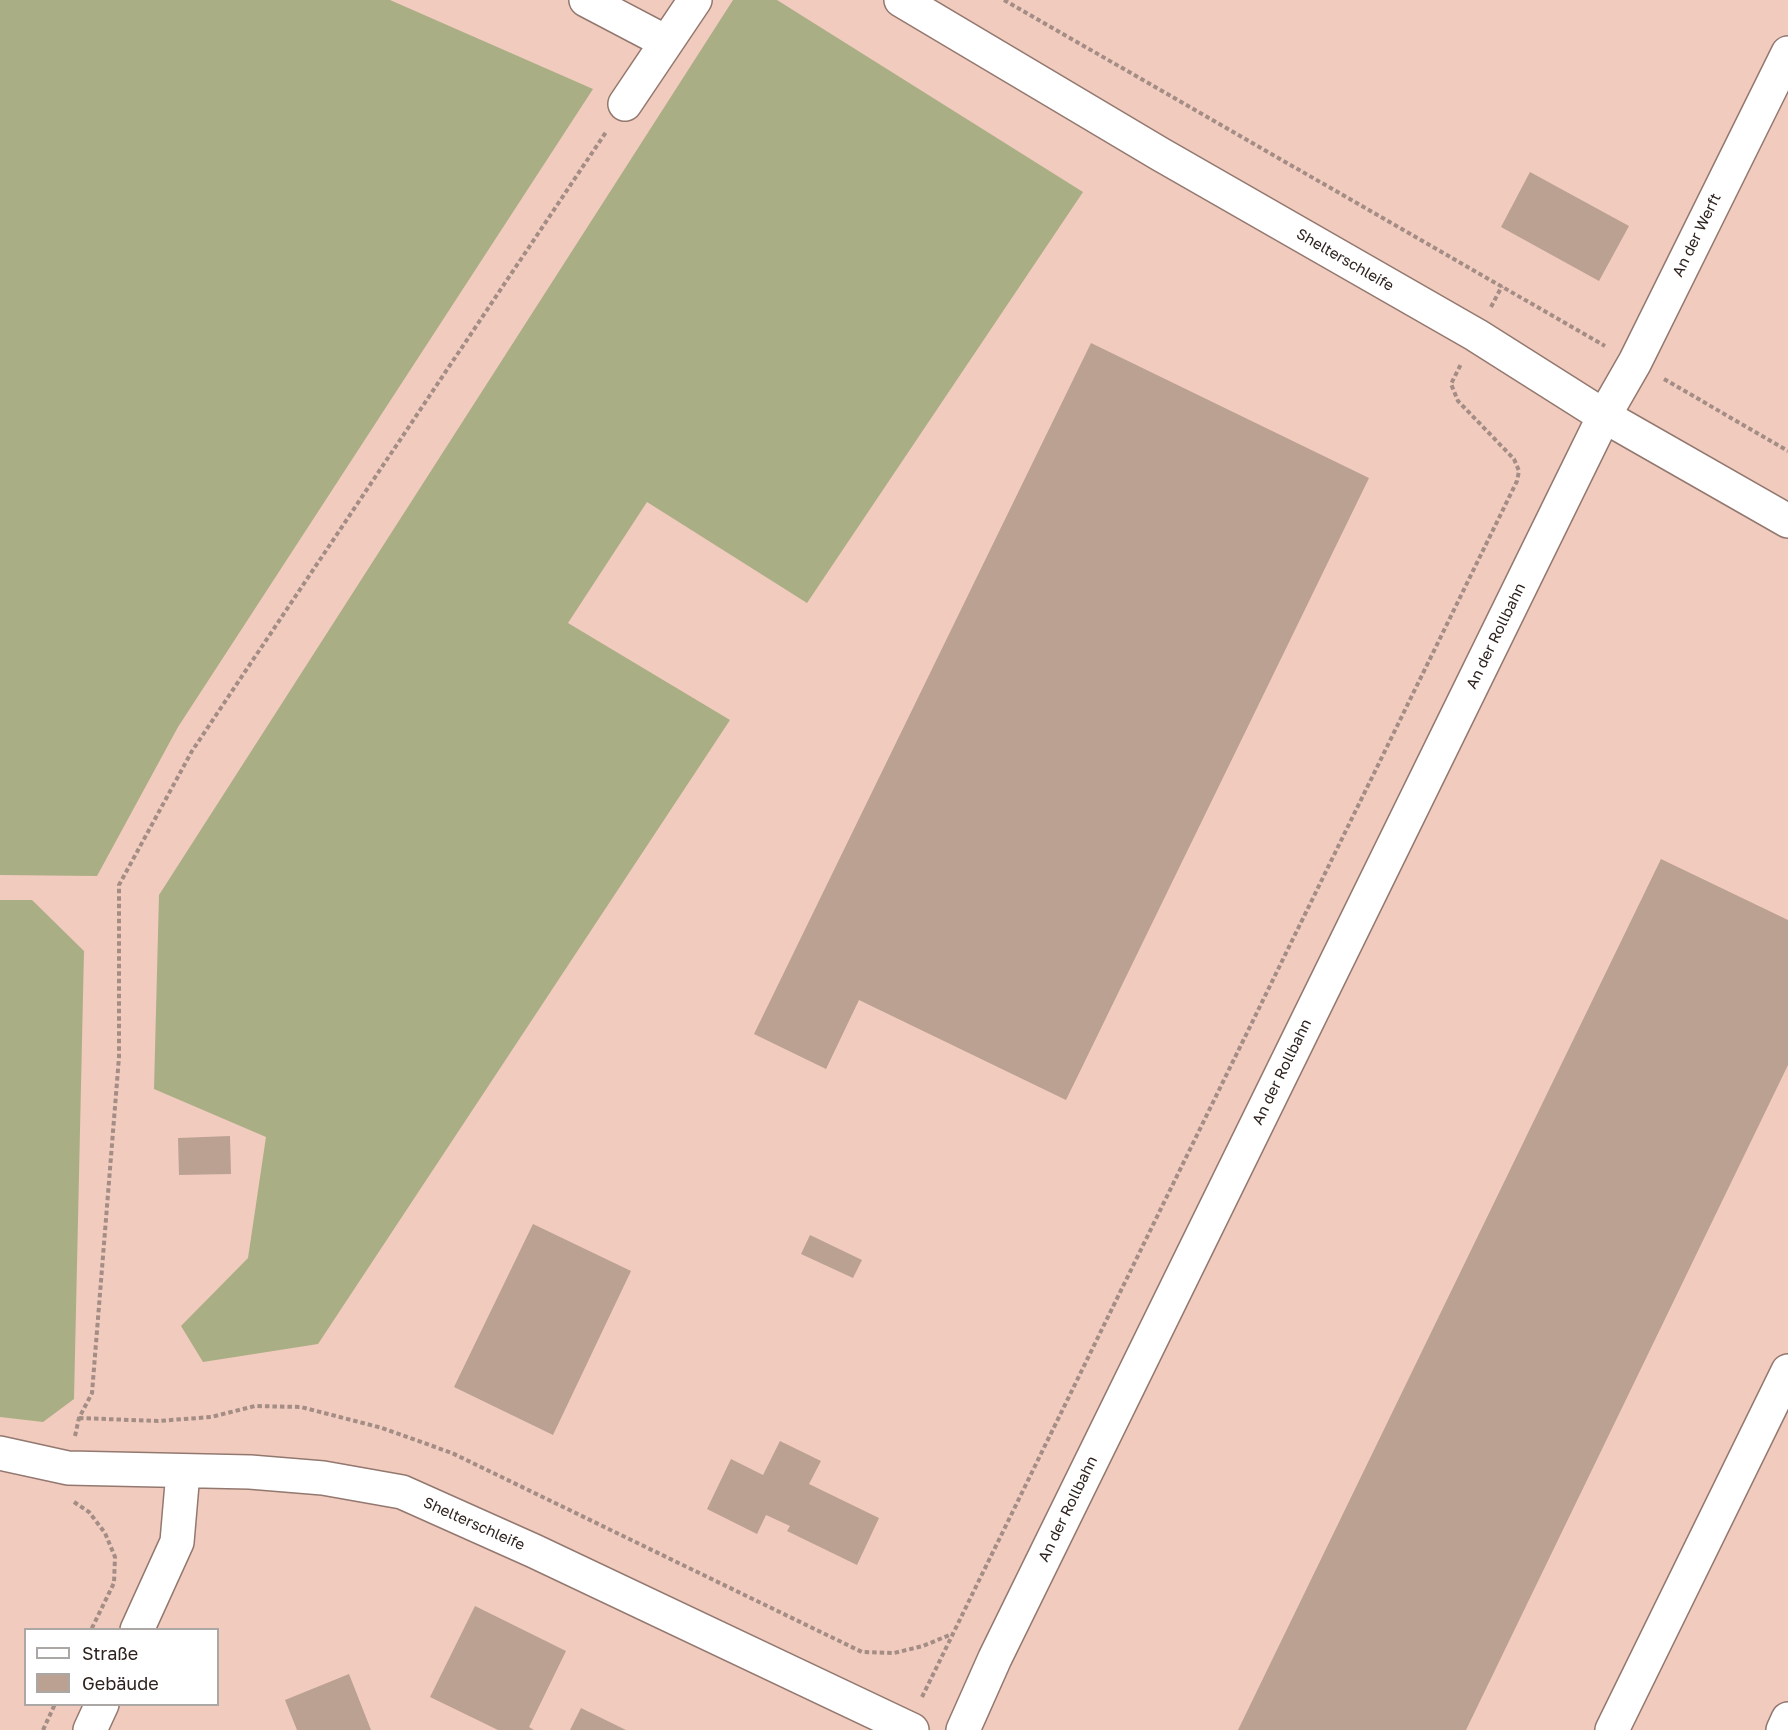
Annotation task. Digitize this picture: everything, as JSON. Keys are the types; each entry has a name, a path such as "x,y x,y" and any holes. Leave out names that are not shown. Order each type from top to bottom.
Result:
{"street":[{"path":"586,0 666,42"},
{"path":"625,104 694,0"},
{"name":"Shelterschleife","path":"901,0 1160,154 1476,335 1604,416 1788,521"},
{"name":"An der Werft","path":"1604,416 1635,362 1788,53"},
{"name":"An der Rollbahn","path":"963,1730 995,1658 1604,416"},
{"path":"1612,1730 1788,1371"},
{"name":"Shelterschleife","path":"0,1453 68,1468 250,1472 323,1478 402,1492 545,1556 909,1729"},
{"path":"137,1628 177,1542 183,1472"},
{"path":"90,1730 101,1706"},
{"path":"1783,1730 1788,1719"}],"path":[{"path":"1004,0 1788,451"},
{"path":"92,1628 114,1583 115,1557 105,1533 89,1512 71,1500 66,1492 68,1468 79,1418 92,1393 119,1057 118,885 192,751 625,104"},
{"path":"909,1729 1517,481 1519,471 1514,459 1458,401 1451,384 1502,286"},
{"path":"43,1730 54,1706"}],"shaded area":[{"path":"0,0 1788,0 1788,1730 0,1730"}],"green space":[{"path":"0,0 390,0 593,89 178,727 97,876 0,875"},
{"path":"733,0 777,0 1083,192 807,603 647,502 568,623 730,720 318,1344 203,1362 181,1326 248,1258 266,1137 154,1089 159,895"},
{"path":"0,900 32,900 84,951 74,1399 43,1422 0,1417"}],"building":[{"path":"1530,172 1629,226 1599,281 1501,227"},
{"path":"1091,343 1369,478 1066,1100 859,1000 826,1069 754,1034"},
{"path":"1661,859 1788,920 1788,1065 1466,1730 1238,1730"},
{"path":"230,1136 231,1174 179,1175 178,1138"},
{"path":"533,1224 631,1271 553,1435 454,1387"},
{"path":"810,1235 862,1260 853,1278 801,1254"},
{"path":"780,1441 821,1461 809,1484 879,1518 857,1565 787,1531 790,1526 766,1515 757,1534 707,1509 731,1459 763,1475"},
{"path":"475,1606 566,1651 529,1727 534,1730 498,1730 430,1697"},
{"path":"349,1674 371,1730 297,1730 285,1700"},
{"path":"581,1708 626,1730 570,1730"}]}
